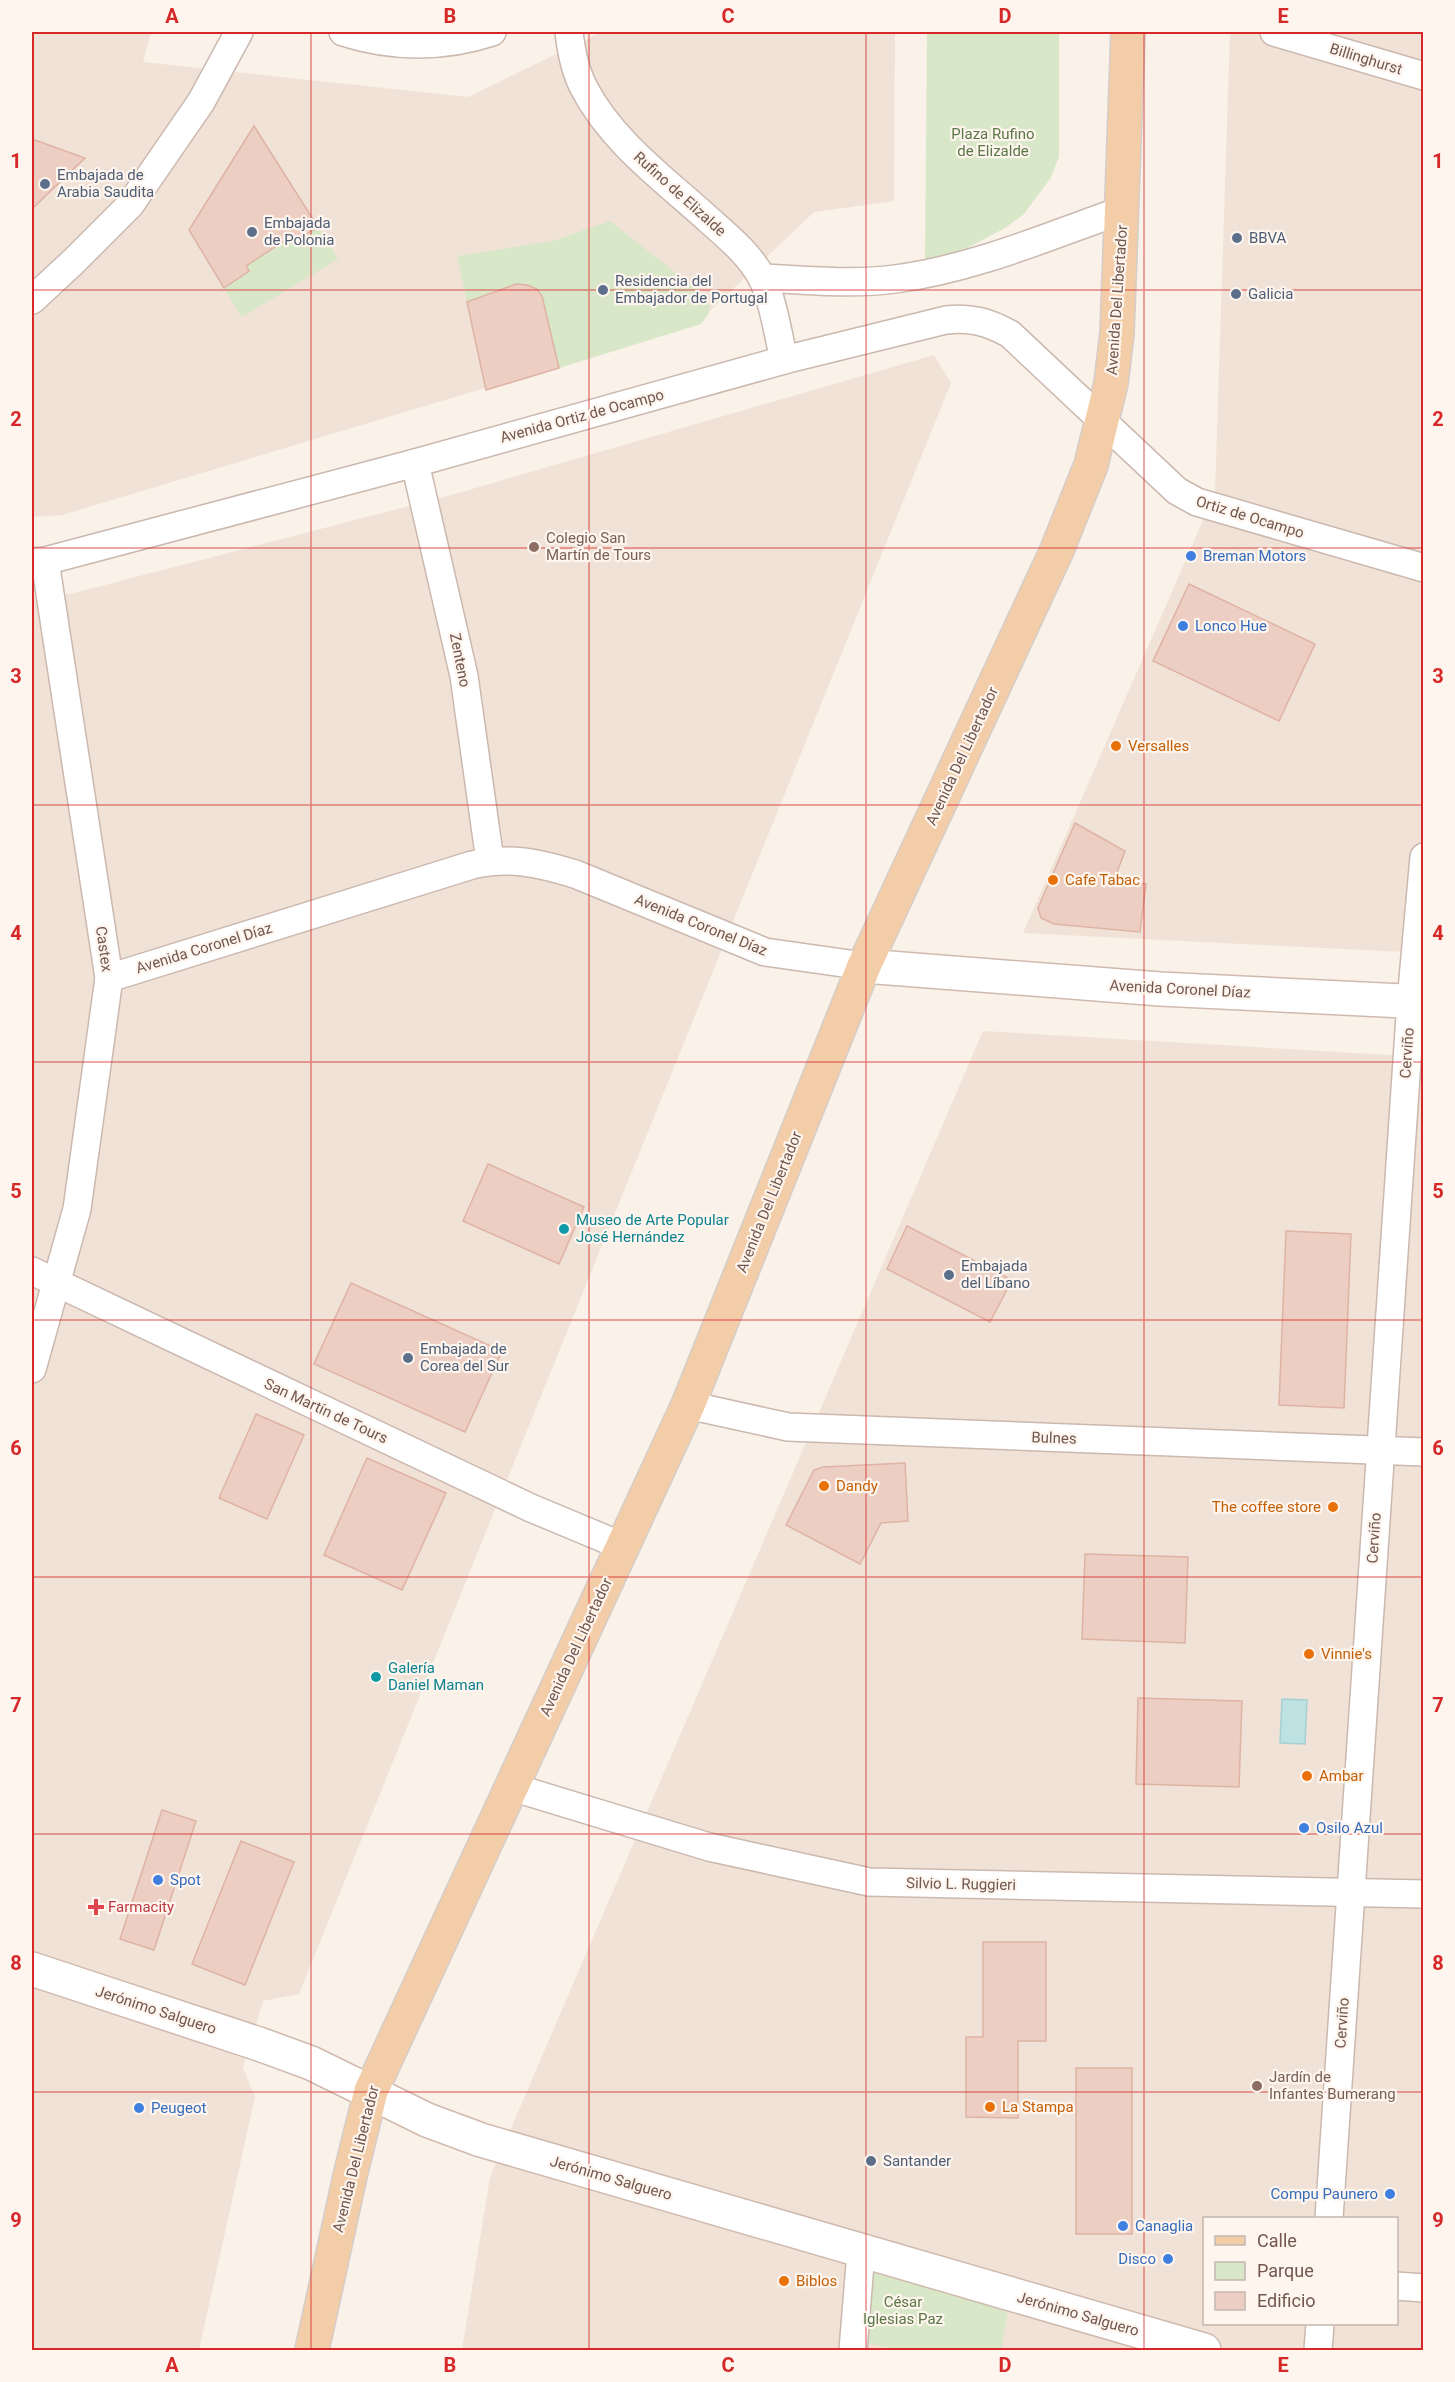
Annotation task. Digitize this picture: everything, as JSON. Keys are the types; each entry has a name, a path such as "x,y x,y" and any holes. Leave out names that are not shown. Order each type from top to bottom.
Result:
{"main road":[{"name":"Avenida Del Libertador","path":"312,2350 371,2091 688,1405 864,966 1057,550 1091,465 1111,383 1117,333 1128,32"}],"street":[{"path":"32,300 74,262 130,204 201,102 239,32"},
{"path":"344,32 364,39 428,45 455,42 492,32"},
{"name":"Rufino de Elizalde","path":"569,32 572,54 583,86 601,116 627,146 742,249 762,278 774,315 784,360"},
{"name":"Billinghurst","path":"1274,32 1424,76"},
{"path":"762,278 847,282 918,275 976,261 1123,210"},
{"name":"Avenida Ortiz de Ocampo","path":"38,561 415,463 784,360 935,322 966,318 989,322 1010,334 1102,421"},
{"name":"Ortiz de Ocampo","path":"1102,421 1177,491 1197,502 1424,568"},
{"name":"Zenteno","path":"415,463 464,676 490,861"},
{"name":"Castex","path":"32,1369 77,1209 109,978 38,561"},
{"name":"Cerviño","path":"1329,2217 1380,1451 1417,1001 1424,857"},
{"name":"Avenida Coronel Díaz","path":"109,978 490,861 509,860 532,862 575,874 765,952 864,966 1160,989 1417,1001"},
{"name":"San Martín de Tours","path":"32,1271 531,1508 622,1546"},
{"name":"Bulnes","path":"688,1405 788,1427 1424,1452"},
{"name":"Silvio L. Ruggieri","path":"512,1787 709,1847 869,1882 1424,1894"},
{"name":"Jerónimo Salguero","path":"32,1970 311,2063 427,2120 481,2140 1204,2350"},
{"path":"853,2350 861,2252"},
{"path":"1398,2286 1424,2288"},
{"path":"1318,2350 1320,2325"}],"shaded area":[{"path":"32,32 151,32 143,62 468,97 602,32 895,32 894,201 814,212 695,325 62,515 32,517"},
{"path":"1230,32 1423,32 1423,953 1023,933 1215,493"},
{"path":"934,355 951,383 299,1994 263,2001 243,2068 255,2097 199,2350 32,2350 32,598 74,593 455,494"},
{"path":"983,1031 1423,1057 1423,2350 462,2350 490,2177"}],"green space":[{"name":"Plaza Rufino de Elizalde","path":"927,32 1059,32 1059,157 1050,179 1023,215 1005,228 967,248 925,260"},
{"path":"610,221 703,294 709,303 709,313 701,324 559,368 542,296 535,289 517,285 506,287 467,302 457,256 553,241"},
{"path":"318,227 338,259 242,317 224,288 249,271 246,266 293,235 297,240"},
{"name":"César Iglesias Paz","path":"868,2260 1010,2300 1001,2350 897,2350 859,2341"}],"water":[{"path":"1282,1699 1307,1700 1305,1744 1280,1743"}],"building":[{"path":"254,126 318,227 297,240 293,235 246,266 249,271 224,288 189,230"},
{"name":"Embajada de Arabia Saudita","path":"32,139 85,158 32,209"},
{"path":"516,284 537,289 542,296 559,368 486,390 467,302"},
{"path":"1189,584 1315,644 1279,721 1153,661"},
{"path":"1075,823 1125,851 1114,880 1146,884 1140,932 1054,924 1041,918 1038,908"},
{"path":"488,1164 584,1207 559,1264 463,1221"},
{"name":"Embajada del Líbano","path":"907,1226 1012,1280 990,1322 887,1269"},
{"path":"1286,1231 1351,1234 1344,1408 1279,1405"},
{"name":"Embajada de Corea del Sur","path":"351,1283 502,1351 465,1432 314,1364"},
{"path":"256,1414 304,1435 267,1519 219,1498"},
{"path":"367,1458 446,1493 402,1590 324,1555"},
{"path":"905,1463 908,1521 881,1523 860,1564 786,1525 814,1470 823,1467"},
{"path":"1085,1554 1188,1557 1185,1643 1082,1639"},
{"path":"1138,1698 1242,1701 1239,1787 1136,1784"},
{"name":"Spot","path":"162,1810 196,1821 154,1950 120,1939"},
{"path":"241,1841 294,1862 245,1985 192,1964"},
{"path":"983,1942 1046,1942 1046,2041 1018,2041 1018,2118 966,2117 966,2037 983,2037"},
{"path":"1076,2068 1132,2068 1132,2234 1076,2234"}],"place":[{"name":"Embajada de Arabia Saudita","path":"45,184"},
{"name":"Embajada de Polonia","path":"252,232"},
{"name":"BBVA","path":"1237,238"},
{"name":"Residencia del Embajador de Portugal","path":"603,290"},
{"name":"Galicia","path":"1236,294"},
{"name":"Colegio San Martín de Tours","path":"534,547"},
{"name":"Breman Motors","path":"1191,556"},
{"name":"Lonco Hue","path":"1183,626"},
{"name":"Versalles","path":"1116,746"},
{"name":"Cafe Tabac","path":"1053,880"},
{"name":"Museo de Arte Popular José Hernández","path":"564,1229"},
{"name":"Embajada del Líbano","path":"949,1275"},
{"name":"Embajada de Corea del Sur","path":"408,1358"},
{"name":"Dandy","path":"824,1486"},
{"name":"The coffee store","path":"1333,1507"},
{"name":"Vinnie's","path":"1309,1654"},
{"name":"Galería Daniel Maman","path":"376,1677"},
{"name":"Ambar","path":"1307,1776"},
{"name":"Osilo Azul","path":"1304,1828"},
{"name":"Spot","path":"158,1880"},
{"name":"Farmacity","path":"96,1907"},
{"name":"Jardín de Infantes Bumerang","path":"1257,2086"},
{"name":"La Stampa","path":"990,2107"},
{"name":"Peugeot","path":"139,2108"},
{"name":"Santander","path":"871,2161"},
{"name":"Compu Paunero","path":"1390,2194"},
{"name":"Canaglia","path":"1123,2226"},
{"name":"Disco","path":"1168,2259"},
{"name":"Biblos","path":"784,2281"}]}
